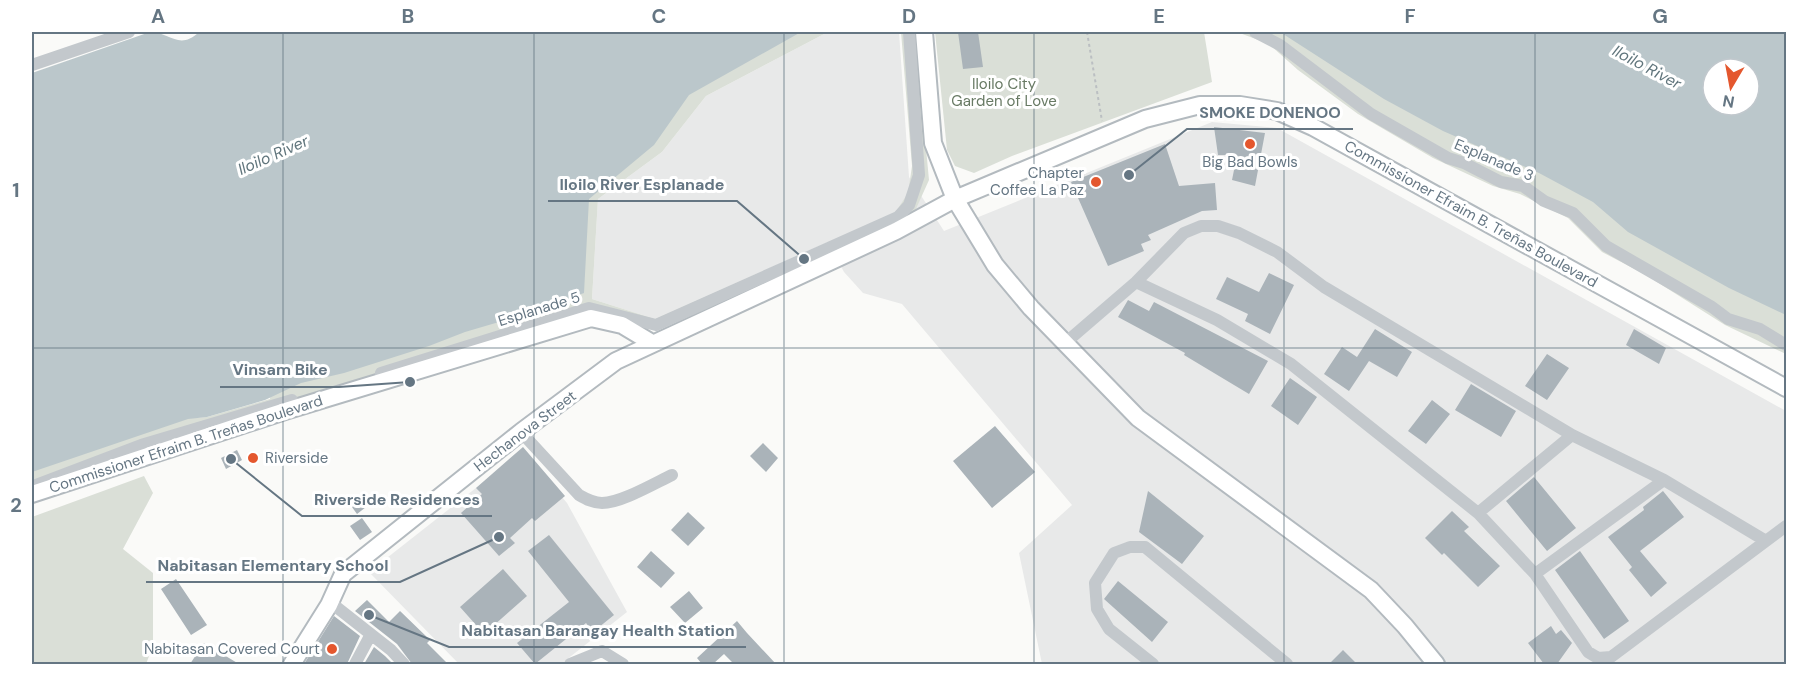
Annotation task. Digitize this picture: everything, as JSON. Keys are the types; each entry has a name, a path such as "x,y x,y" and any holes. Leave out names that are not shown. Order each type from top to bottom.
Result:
{"main road":[{"path":"924,32 933,140 955,199 995,265 1064,344 1118,399 1159,436 1371,590 1436,664"},
{"name":"Commissioner Efraim B. Treñas Boulevard","path":"32,494 285,411 591,318 622,325 652,343 758,297 896,231 955,199 1145,119 1200,105 1240,105 1277,111 1313,127 1786,388"},
{"name":"Hechanova Street","path":"292,664 330,602 343,574 521,432 616,361 652,343"}],"street":[{"path":"32,65 129,32"},
{"name":"Esplanade 5","path":"32,486 141,445 332,389 589,308 656,325 898,217 909,205 919,175 909,32"},
{"name":"Esplanade 3","path":"1255,32 1280,45 1357,105 1424,146 1501,182 1523,186 1544,201 1573,213 1606,246 1702,301 1728,319 1760,329 1786,345"},
{"path":"1064,344 1136,282 1184,233 1201,226 1218,226 1239,233 1277,252 1324,287 1572,435 1664,480 1766,541"},
{"path":"1136,282 1216,320 1291,364 1478,513 1535,574 1588,652 1598,658 1611,657 1786,526"},
{"path":"521,432 579,495 591,501 603,503 620,498 672,475"},
{"path":"1478,513 1572,435"},
{"path":"1535,574 1664,480"},
{"path":"1153,664 1109,629 1097,609 1095,583 1114,553 1131,547 1145,548 1287,664"},
{"path":"330,602 371,634 404,664"},
{"path":"355,664 371,634"},
{"path":"570,664 602,651 623,664"}],"path":[{"path":"1087,32 1106,136"}],"shaded area":[{"path":"828,32 899,32 909,177 944,231 1212,122 1277,128 1786,411 1786,664 1042,664 1019,553 1072,505 902,304 863,293 844,272 828,242 655,319 592,299 598,199 662,152 706,96"},
{"path":"523,451 567,503 627,612 561,664 459,664 369,572"}],"green space":[{"path":"710,32 828,32 706,96 662,152 598,199 592,299 655,319 895,213 908,193 912,166 901,32 915,32 929,180 915,211 889,229 660,327 590,311 32,490 32,428 207,417 270,399 272,379"},
{"name":"Iloilo City Garden of Love","path":"935,32 1204,32 1212,82 1012,156 974,173 955,166 947,150"},
{"path":"1237,32 1314,32 1786,303 1786,354 1725,325 1646,275 1602,252 1568,218 1520,194 1493,186 1433,158 1358,114 1298,70 1269,44"},
{"path":"144,476 153,493 123,549 153,573 153,646 146,664 32,664 32,517"}],"water":[{"name":"Iloilo River","path":"150,32 186,40 199,32 801,32 689,95 654,145 589,199 584,293 429,346 344,373 301,383 265,400 207,417 188,419 32,472 32,73"},
{"name":"Iloilo River","path":"1280,32 1786,32 1786,315 1729,288 1628,232 1593,202 1539,173 1443,131 1384,99"}],"building":[{"path":"958,32 978,32 983,67 963,69"},
{"path":"1214,127 1265,133 1255,186 1232,180 1237,155 1218,155"},
{"path":"1165,144 1179,186 1215,183 1217,210 1202,211 1148,235 1151,240 1141,244 1144,251 1108,266 1071,182"},
{"path":"1269,273 1294,285 1270,334 1245,321 1248,314 1216,299 1227,277 1259,292"},
{"path":"1128,300 1149,311 1154,302 1268,361 1249,394 1184,355 1185,353 1118,317"},
{"path":"1375,329 1412,352 1397,377 1369,361 1349,391 1324,374 1342,347 1357,357"},
{"path":"1634,329 1666,348 1659,364 1626,345"},
{"path":"1547,354 1569,368 1547,400 1525,386"},
{"path":"1290,378 1317,397 1298,425 1271,406"},
{"path":"1471,384 1516,411 1501,437 1455,410"},
{"path":"1432,400 1450,414 1426,444 1408,431"},
{"path":"995,426 1035,472 992,508 953,461"},
{"path":"763,443 778,458 766,472 750,456"},
{"path":"523,447 565,496 535,521 532,518 510,538 515,543 499,556 461,513 482,494 476,488"},
{"path":"237,450 242,460 226,469 221,458"},
{"path":"1534,477 1576,528 1547,551 1506,501"},
{"path":"1148,491 1204,536 1182,564 1139,532"},
{"path":"1663,491 1684,517 1640,551 1667,583 1651,597 1629,570 1632,567 1608,537 1644,510 1643,507"},
{"path":"362,493 370,504 357,514 349,503"},
{"path":"1452,511 1469,527 1464,531 1500,566 1478,587 1444,553 1442,555 1425,538"},
{"path":"688,512 705,528 688,546 671,530"},
{"path":"362,518 372,532 360,540 350,526"},
{"path":"549,535 614,615 593,632 586,623 535,664 517,643 569,602 528,551"},
{"path":"651,551 675,573 661,588 637,567"},
{"path":"1580,551 1629,621 1604,639 1555,570"},
{"path":"503,569 527,596 484,634 460,607"},
{"path":"176,579 207,625 191,635 161,589"},
{"path":"1118,581 1168,622 1152,642 1104,599"},
{"path":"689,591 703,608 685,623 670,607"},
{"path":"367,600 389,622 400,611 430,640 427,643 448,664 412,664 397,644 355,611"},
{"name":"Nabitasan Covered Court","path":"334,616 360,636 347,664 304,664"},
{"path":"737,621 776,664 734,664 724,654 713,664 702,664 697,658"},
{"path":"1551,626 1556,634 1561,630 1572,643 1557,664 1544,664 1528,643"},
{"path":"204,643 239,664 190,664"},
{"path":"374,647 385,656 393,664 364,664"},
{"path":"1343,650 1357,664 1329,664"}],"place":[{"name":"Big Bad Bowls","path":"1250,144"},
{"name":"SMOKE DONENOO","path":"1129,175"},
{"name":"Chapter Coffee La Paz","path":"1096,182"},
{"name":"Iloilo River Esplanade","path":"804,259"},
{"name":"Vinsam Bike","path":"410,382"},
{"name":"Riverside","path":"253,458"},
{"name":"Riverside Residences","path":"231,459"},
{"name":"Nabitasan Elementary School","path":"499,537"},
{"name":"Nabitasan Barangay Health Station","path":"369,615"},
{"name":"Nabitasan Covered Court","path":"332,649"}]}
